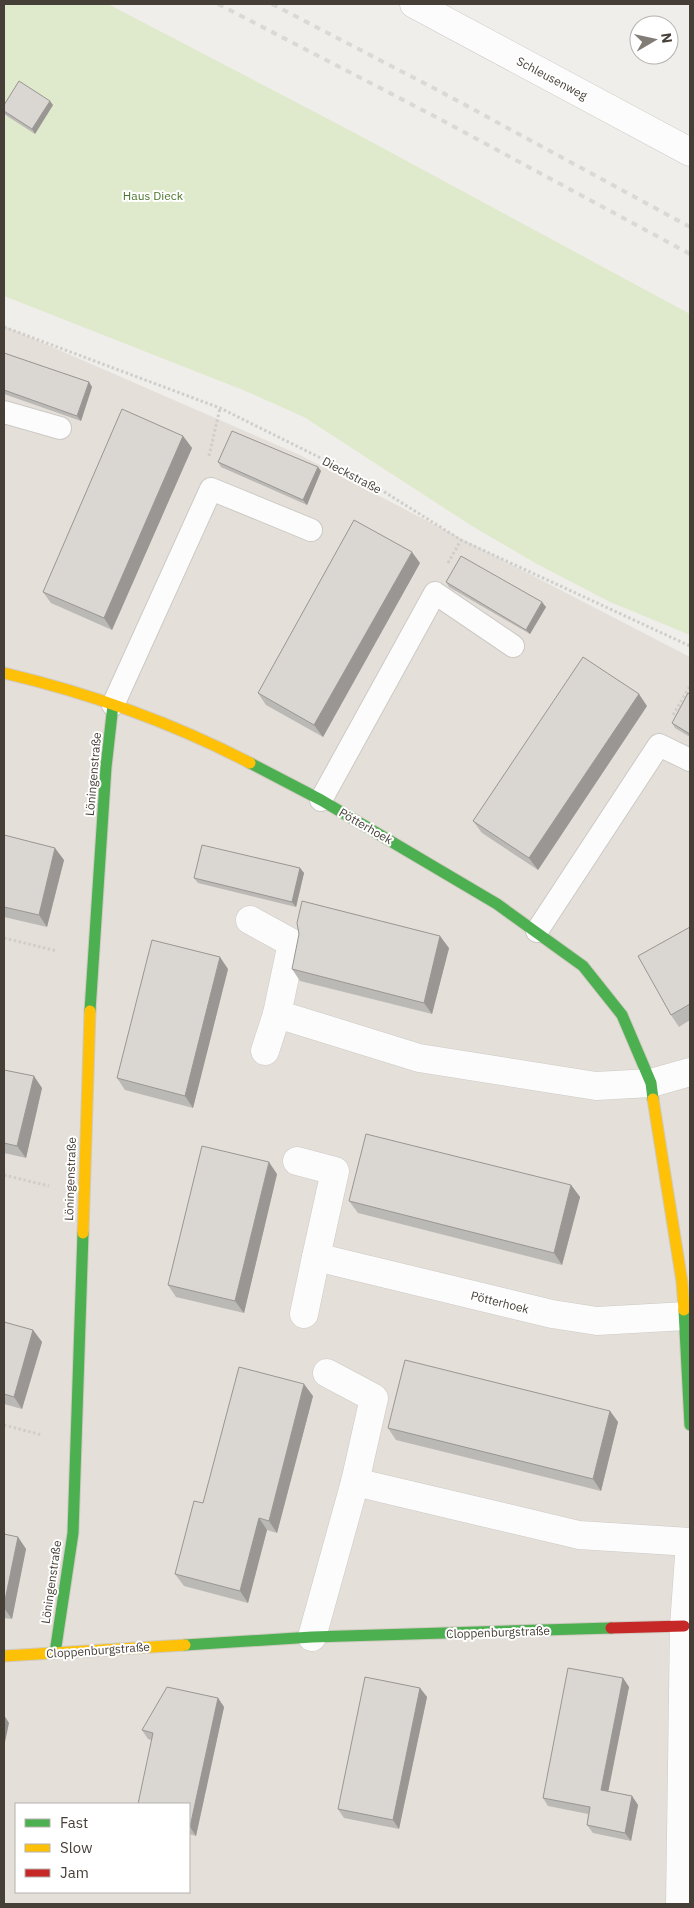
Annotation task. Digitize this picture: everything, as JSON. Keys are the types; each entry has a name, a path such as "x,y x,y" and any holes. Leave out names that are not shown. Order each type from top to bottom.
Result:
{"street":[{"name":"Schleusenweg","path":"414,4 690,152"},
{"name":"Pötterhoek","path":"4,673 51,684 113,705 178,729 225,751 321,800 481,894 537,931 583,966 622,1015 651,1083 686,1281 690,1425"},
{"name":"Löningenstraße","path":"55,1653 72,1533 92,959 106,767 113,705"},
{"path":"250,920 292,943 277,1014 265,1051"},
{"path":"277,1014 420,1058 596,1086 651,1083 690,1072"},
{"path":"297,1161 335,1171 304,1314"},
{"name":"Pötterhoek","path":"316,1257 552,1314 596,1321 686,1316"},
{"path":"312,1637 355,1482 374,1398 327,1373"},
{"path":"355,1482 579,1535 690,1542 684,1626 680,1904"},
{"name":"Cloppenburgstraße","path":"4,1656 312,1637 684,1626"}],"lane":[{"path":"4,412 60,428"},
{"path":"113,705 211,489 311,530"},
{"path":"321,800 435,593 513,646"},
{"path":"537,931 660,745 690,760"}],"path":[{"name":"Dieckstraße","path":"4,329 220,408 367,481 461,540 690,646"},
{"path":"207,462 220,408"},
{"path":"449,561 461,540"},
{"path":"4,938 92,959"},
{"path":"4,1175 84,1193"}],"shaded area":[{"path":"4,326 300,455 690,657 690,1904 4,1904"}],"green space":[{"name":"Haus Dieck","path":"4,4 108,4 353,132 690,314 690,635 610,602 537,564 472,526 304,417 243,390 4,296"}],"building":[{"path":"19,81 50,101 32,129 4,111 4,105"},
{"path":"4,353 89,382 77,416 4,390"},
{"path":"122,409 183,436 104,618 43,592"},
{"path":"232,431 318,467 303,500 218,462"},
{"path":"354,520 412,552 314,725 258,693"},
{"path":"461,556 542,602 526,630 446,582"},
{"path":"583,657 639,694 529,858 473,821"},
{"path":"688,693 690,694 690,734 672,723"},
{"path":"4,835 55,848 39,915 4,907"},
{"path":"202,845 300,868 292,902 194,878"},
{"path":"302,901 440,936 424,1003 292,969 299,934 297,923"},
{"path":"690,927 690,1004 671,1015 638,956"},
{"path":"152,940 220,957 185,1096 117,1078"},
{"path":"4,1070 34,1076 17,1146 4,1143"},
{"path":"366,1134 571,1185 554,1253 349,1201"},
{"path":"202,1146 269,1162 235,1301 168,1285"},
{"path":"4,1322 33,1330 14,1397 4,1394"},
{"path":"405,1360 610,1411 593,1479 388,1428"},
{"path":"239,1367 304,1384 269,1521 259,1518 240,1591 175,1574 194,1501 203,1503"},
{"path":"4,1534 18,1537 4,1605"},
{"path":"568,1668 623,1678 601,1790 632,1796 625,1833 587,1825 590,1807 543,1798"},
{"path":"365,1677 420,1688 393,1820 338,1809"},
{"path":"167,1687 218,1698 190,1827 190,1803 138,1803 153,1733 142,1730"}],"railway":[{"path":"218,4 436,117 690,254"},
{"path":"272,4 445,94 690,227"}],"traffic: fast":[{"path":"90,1011 106,767 113,705"},
{"path":"250,763 321,800 497,904 583,966 622,1015 651,1083 653,1099"},
{"path":"55,1653 73,1533 83,1233"},
{"path":"684,1310 690,1425"},
{"path":"185,1645 312,1637 611,1628"}],"traffic: slow":[{"path":"4,673 130,710 221,748 250,763"},
{"path":"83,1233 90,1011"},
{"path":"653,1099 682,1282 684,1310"},
{"path":"4,1656 185,1645"}],"traffic: jam":[{"path":"611,1628 684,1626"}]}
